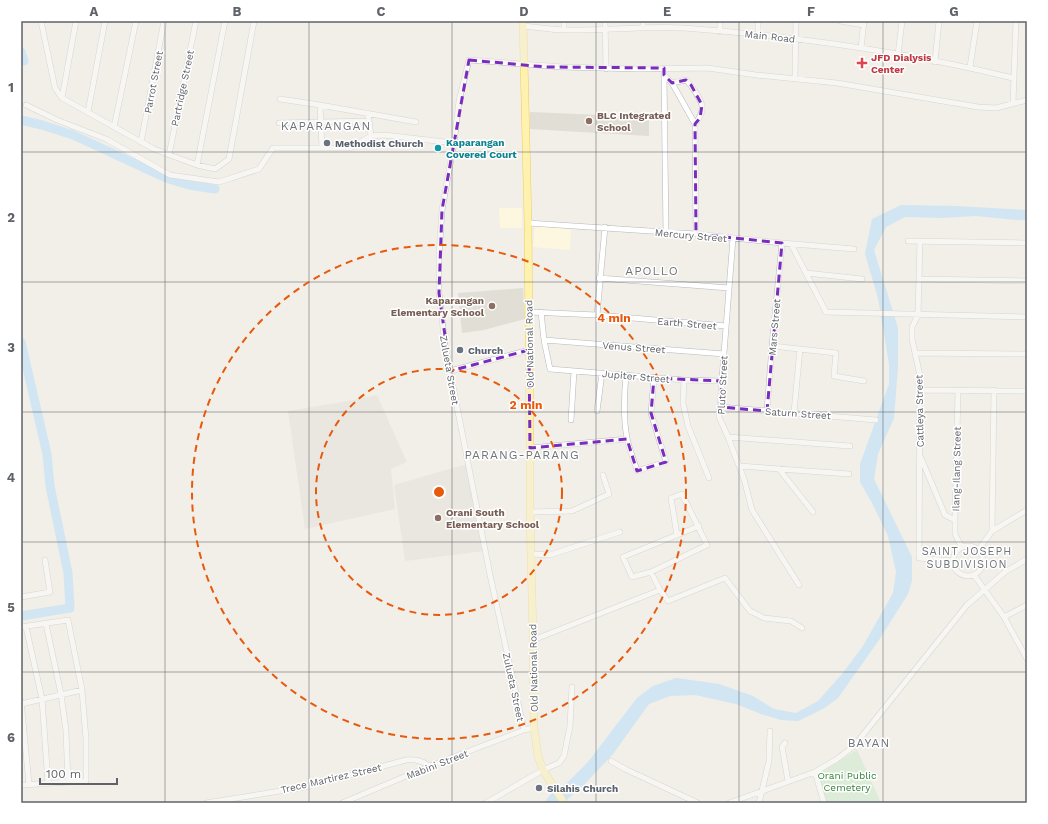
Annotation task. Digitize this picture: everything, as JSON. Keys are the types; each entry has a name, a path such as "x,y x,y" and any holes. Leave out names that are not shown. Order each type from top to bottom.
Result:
{"main road":[{"name":"Old National Road","path":"523,24 528,223 530,512 534,728 538,756 543,770 564,803"}],"street":[{"path":"62,98 76,21"},
{"path":"88,112 105,21"},
{"path":"114,127 136,21"},
{"name":"Parrot Street","path":"141,142 164,21"},
{"name":"Partridge Street","path":"169,154 196,21"},
{"path":"197,165 225,21"},
{"path":"42,22 55,88 62,98 154,149 197,165 215,169 229,159 254,21"},
{"path":"564,21 564,30"},
{"path":"605,21 606,69"},
{"path":"643,21 643,28"},
{"path":"682,21 682,28"},
{"path":"720,21 720,32"},
{"path":"758,21 758,35"},
{"path":"795,78 796,21"},
{"path":"840,21 864,23 861,48"},
{"path":"898,55 902,21"},
{"path":"934,62 939,21"},
{"path":"970,68 977,21"},
{"path":"1013,103 1016,21"},
{"name":"Main Road","path":"523,24 564,30 682,28 796,39 861,48 970,68 1014,78"},
{"name":"Zulueta Street","path":"524,65 469,60 459,101 454,143 442,210 439,255 439,293 444,345 488,568 524,730"},
{"path":"524,65 606,69 708,68 756,75 837,83 978,107 996,108 1027,100"},
{"path":"664,68 664,192 666,207 666,232"},
{"path":"664,74 672,83 695,124 696,234"},
{"path":"672,83 686,80 691,85 702,105 700,118 695,124"},
{"path":"280,100 320,105 416,122"},
{"path":"26,105 57,120 106,139 170,175 219,182 259,169 273,148 350,148 371,136 384,135 454,143"},
{"path":"320,105 322,148"},
{"path":"368,114 371,136"},
{"path":"279,123 369,121"},
{"name":"Mercury Street","path":"528,223 696,234 854,249"},
{"path":"597,315 599,278 605,227"},
{"name":"Pluto Street","path":"733,238 719,417 739,466 752,510 799,585"},
{"path":"908,241 1027,243"},
{"name":"Cattleya Street","path":"920,241 918,315 912,328 912,339 920,376 919,558 952,561"},
{"name":"Mars Street","path":"767,410 782,243"},
{"path":"791,244 826,312 1027,317"},
{"path":"806,273 862,278"},
{"path":"599,278 729,288"},
{"path":"919,278 1027,281"},
{"name":"Earth Street","path":"529,312 597,315 726,326"},
{"path":"541,312 544,340"},
{"name":"Venus Street","path":"544,340 724,354"},
{"name":"Jupiter Street","path":"544,340 550,369 654,378 722,381"},
{"path":"772,346 836,353 834,376 864,381"},
{"path":"450,371 529,350"},
{"path":"794,412 800,350"},
{"path":"916,353 1027,354"},
{"path":"571,420 574,371"},
{"path":"597,411 602,373"},
{"path":"626,375 624,400 627,439 637,471 666,462 651,413 654,378"},
{"path":"684,380 683,403 688,426 709,478"},
{"path":"920,390 1027,390"},
{"name":"Ilang-Ilang Street","path":"958,390 955,520 956,534 961,546"},
{"path":"992,531 994,390"},
{"name":"Saturn Street","path":"720,407 876,420"},
{"path":"728,437 850,446"},
{"path":"530,448 627,439"},
{"path":"920,455 945,514 955,520"},
{"path":"739,466 849,474"},
{"path":"779,469 813,512"},
{"path":"530,512 572,510 609,494 603,475"},
{"path":"677,535 671,498 682,494 699,526 707,545 652,572 632,577 622,557 677,535 699,526"},
{"path":"979,549 992,531 1027,510"},
{"path":"531,554 550,555 620,532"},
{"path":"971,545 979,549 983,557 983,565 980,571 974,575 964,576 955,570 952,561 954,552 961,546 971,545"},
{"path":"729,803 815,772 854,746 967,605 1005,572 1027,559"},
{"path":"21,597 50,592 45,560"},
{"path":"652,572 660,590 668,601 725,578 750,611 764,618 791,621 802,628"},
{"path":"974,575 1025,650 1027,659"},
{"path":"533,640 660,590"},
{"path":"1004,617 1027,605"},
{"path":"21,785 86,781 86,739 82,690 68,620 23,627 42,700 48,783"},
{"path":"46,624 61,694 66,731 68,782"},
{"path":"486,803 543,770 559,763 564,756 570,726 572,687"},
{"path":"29,784 21,703 42,700 61,694 82,690"},
{"name":"Mabini Street","path":"342,803 430,766 524,730 534,728"},
{"path":"759,803 769,762 770,731"},
{"path":"785,744 782,747 788,781"},
{"name":"Trece Martirez Street","path":"206,803 305,786 406,760 416,759 430,766"},
{"path":"611,761 698,803"},
{"path":"815,772 824,803"}],"highlighted area":[{"path":"469,60 546,67 664,68 664,75 672,83 686,80 691,85 702,105 700,118 695,124 696,234 782,243 767,411 720,407 722,381 654,378 651,413 666,462 637,471 627,439 530,448 529,350 450,371 439,293 442,210"}],"shaded area":[{"name":"BLC Integrated School","path":"530,112 649,117 649,136 530,129"},
{"path":"499,208 522,208 522,228 500,228"},
{"path":"535,226 571,229 570,250 533,247"},
{"name":"Kaparangan Elementary School","path":"523,288 525,319 484,330 462,333 458,293"},
{"path":"377,395 407,462 391,469 395,509 305,529 288,411"},
{"name":"Orani South Elementary School","path":"467,464 484,551 405,561 394,485"}],"green space":[{"name":"Orani Public Cemetery","path":"857,750 881,803 825,803 817,775"}],"water":[{"path":"901,205 1027,210 1027,220 976,216 941,218 905,217 886,227 874,250 898,328 898,367 894,418 878,454 874,479 912,557 912,581 908,594 879,640 838,698 823,709 798,721 781,720 736,704 695,695 670,696 649,704 613,754 582,787 563,803 544,803 551,794 569,781 588,762 637,698 653,686 676,678 719,684 753,696 774,709 796,713 818,701 842,674 863,646 893,593 896,572 888,536 860,482 860,464 889,384 889,364 878,298 865,254 872,219"}],"waterway":[{"path":"21,52 24,61"},
{"path":"21,120 73,135 166,178 189,185 215,189"},
{"path":"21,342 47,454 50,486 68,573 70,608 21,616"}],"place":[{"name":"JFD Dialysis Center","path":"862,63"},
{"name":"BLC Integrated School","path":"589,121"},
{"name":"Methodist Church","path":"327,143"},
{"name":"Kaparangan Covered Court","path":"438,148"},
{"name":"Kaparangan Elementary School","path":"492,306"},
{"name":"Church","path":"460,350"},
{"name":"Orani South Elementary School","path":"438,518"},
{"name":"Silahis Church","path":"539,788"}],"district":[{"name":"KAPARANGAN","path":"326,126"},
{"name":"APOLLO","path":"652,271"},
{"name":"PARANG-PARANG","path":"522,455"},
{"name":"SAINT JOSEPH SUBDIVISION","path":"967,557"},
{"name":"BAYAN","path":"869,743"}]}
